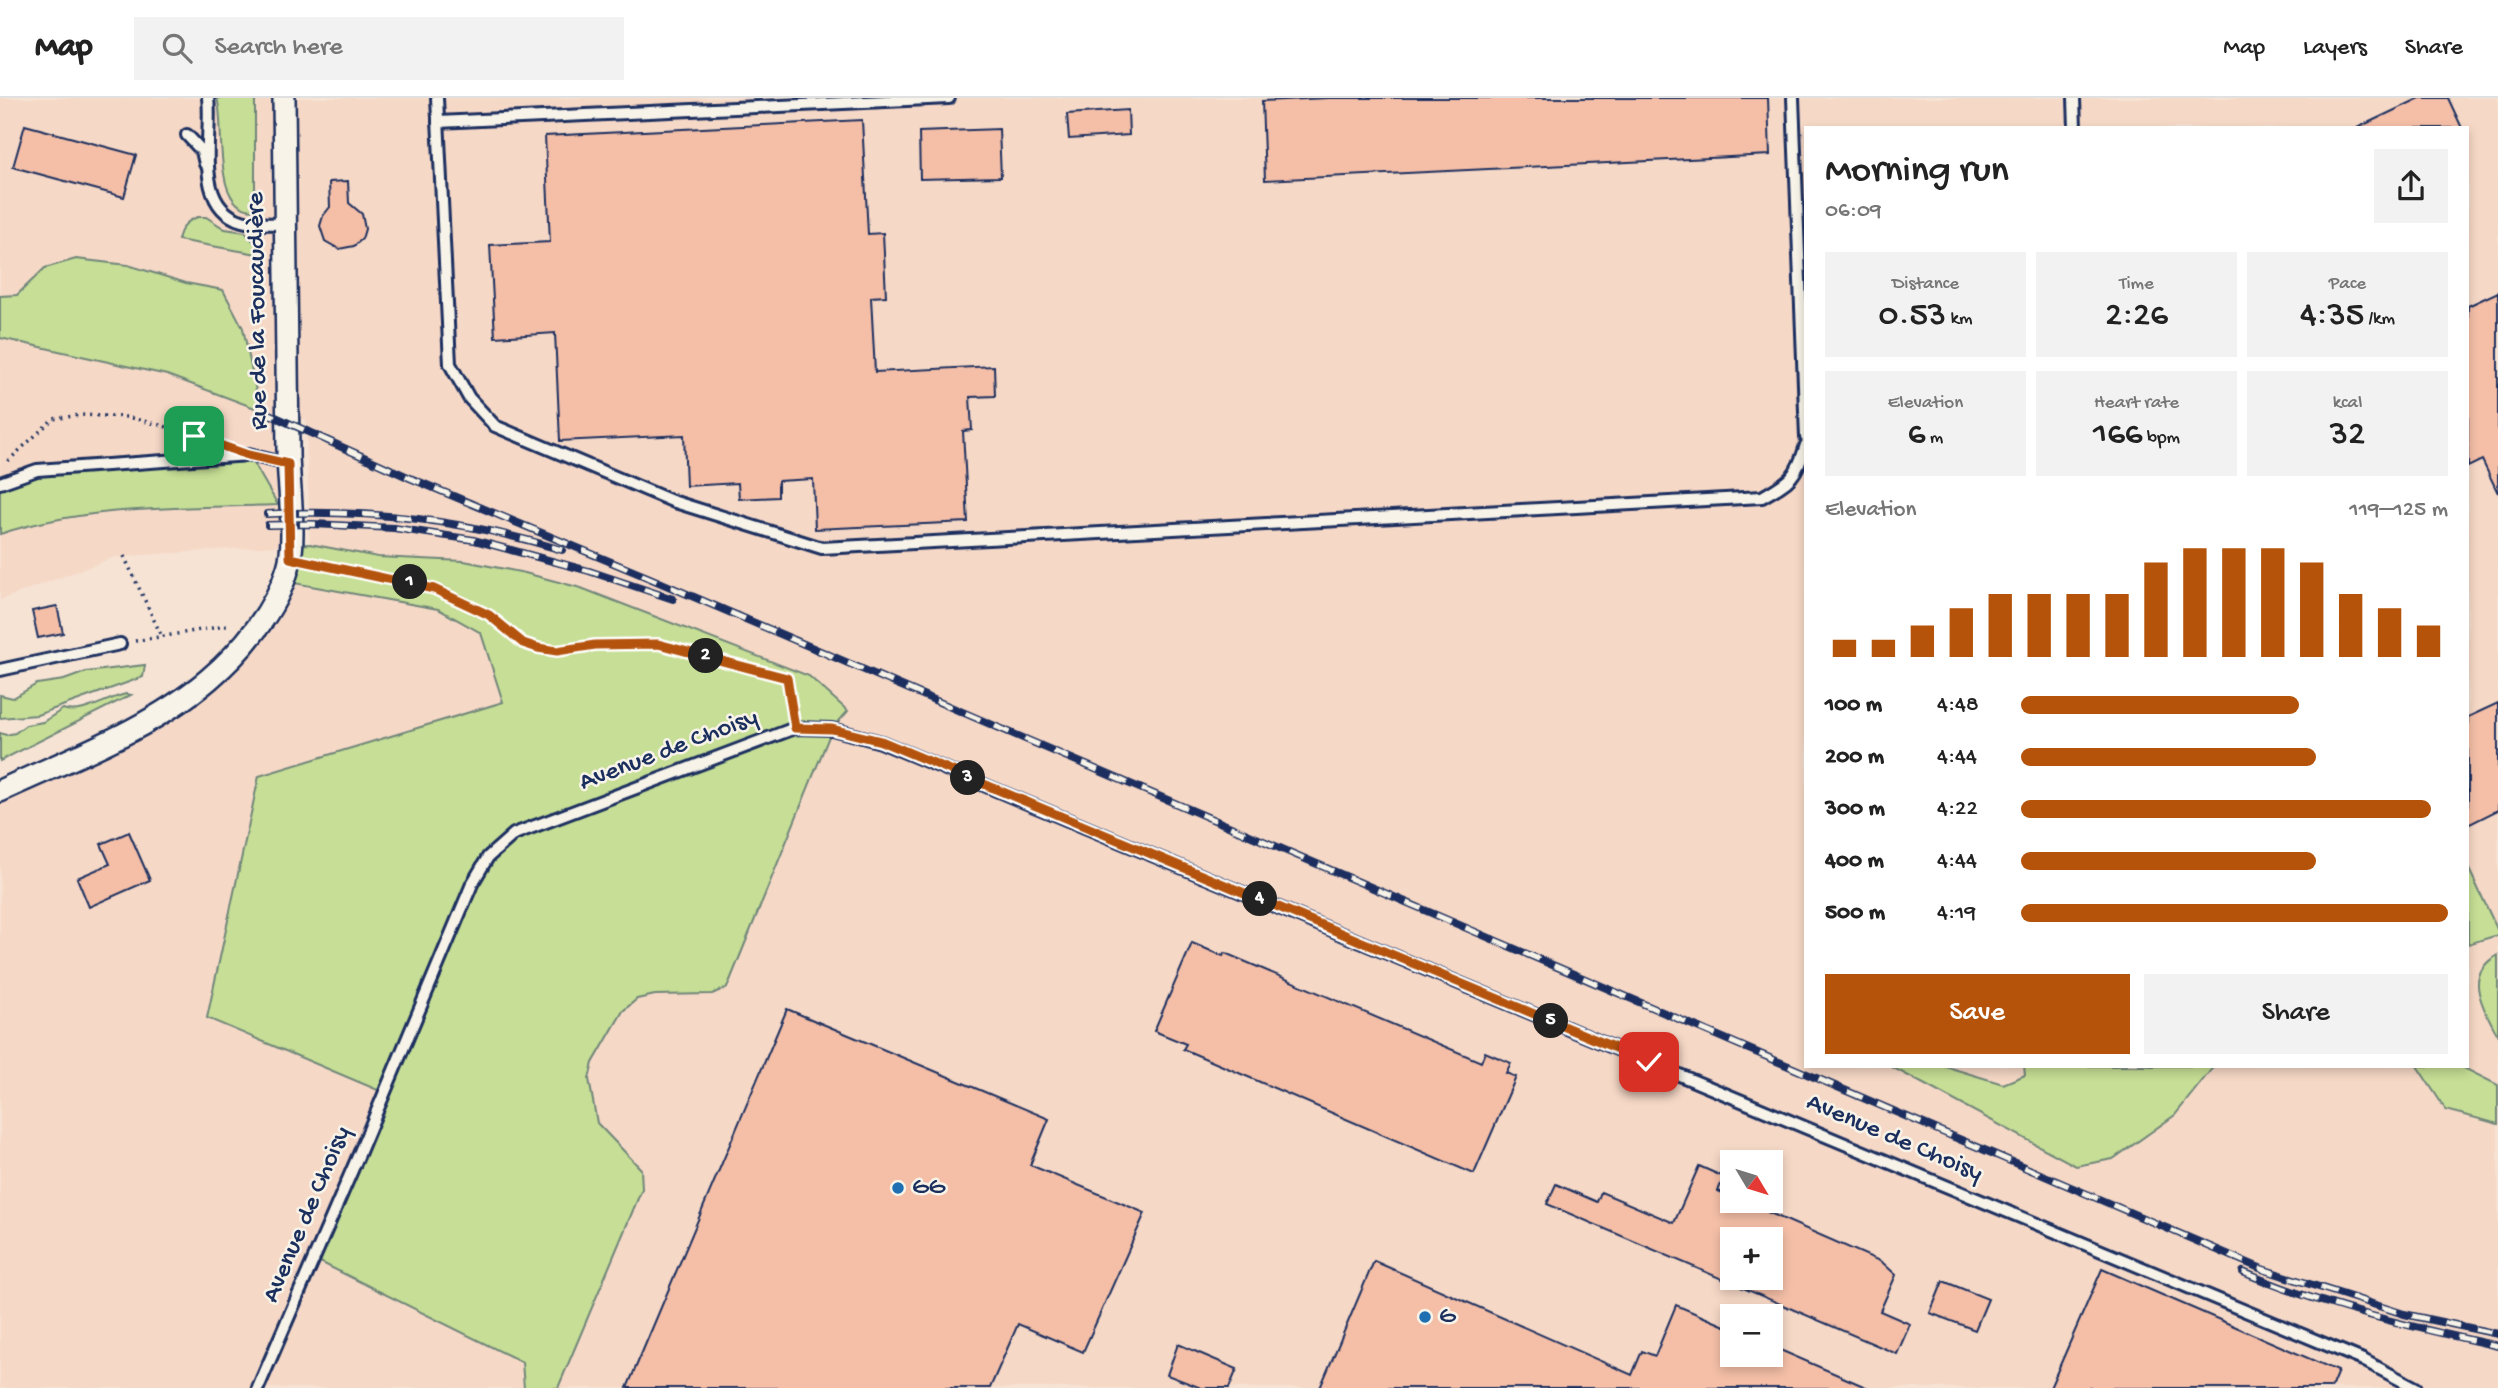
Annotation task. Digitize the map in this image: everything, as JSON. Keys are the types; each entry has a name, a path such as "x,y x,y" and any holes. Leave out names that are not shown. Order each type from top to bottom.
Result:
{"street":[{"name":"Rue de la Foucaudière","path":"0,791 109,741 150,720 188,695 229,661 261,620 283,581 290,558 284,98"}],"lane":[{"path":"208,98 209,187"},
{"path":"436,98 450,363 470,398 495,426 672,501 822,548 1762,497 1788,482 1800,467 1804,453"},
{"path":"438,122 949,98"},
{"path":"1793,98 1804,385"},
{"path":"2074,98 2075,126"},
{"path":"187,135 202,151 209,187 216,201 229,214 242,222 285,224"},
{"path":"0,483 37,470 248,455 288,464"},
{"path":"0,670 120,644"},
{"name":"Avenue de Choisy","path":"258,1388 472,884 488,857 514,834 795,728 832,729 881,741 2350,1354 2416,1388"}],"path":[{"path":"8,461 53,419 82,415 127,417 164,426 216,444"},
{"path":"124,556 162,637"},
{"path":"290,558 434,589 489,615 523,643 538,648 557,651 595,645 658,644 787,678 795,728"},
{"path":"120,644 261,620"}],"shaded area":[{"path":"0,98 2498,98 2498,1388 0,1388 0,791 188,695 283,581 438,609 481,633 504,702 809,676 581,588 525,573 464,561 378,557 310,544 306,419 288,422 291,545 115,557 0,600"}],"green space":[{"path":"217,98 255,98 255,210 241,207 231,197 222,164"},
{"path":"198,217 206,217 225,229 245,232 256,244 257,254 178,240 185,225"},
{"path":"76,259 128,265 186,283 223,290 243,328 260,410 167,375 0,338 0,296 17,295 45,268"},
{"path":"249,455 278,505 102,513 33,525 0,534 0,483 37,470"},
{"path":"310,544 378,557 464,561 581,588 809,676 848,711 832,729 727,988 712,994 655,995 637,999 623,1011 593,1063 589,1079 597,1123 641,1169 642,1189 558,1388 524,1388 522,1362 314,1259 385,1093 207,1018 259,776 503,702 481,633 438,609 283,581 291,545"},
{"path":"145,665 143,677 37,715 0,718 0,695 13,698 37,684 64,680 86,672"},
{"path":"126,694 131,695 0,761 0,733 15,733 26,725 43,722 63,709 78,710"},
{"path":"2469,869 2498,931 2498,935 2469,944"},
{"path":"2498,955 2498,1036 2482,1003 2478,982 2480,972"},
{"path":"1894,1068 1951,1068 2003,1084 2025,1075 2024,1068 2212,1068 2175,1115 2113,1159 2076,1166"},
{"path":"2418,1068 2464,1068 2498,1085 2498,1124 2446,1110"}],"building":[{"path":"1329,98 1768,98 1770,155 1265,180 1262,101"},
{"path":"2420,98 2448,98 2461,126 2361,126"},
{"path":"1128,110 1129,135 1069,139 1067,114"},
{"path":"862,120 868,234 883,233 886,296 871,297 875,372 994,366 995,396 970,397 972,430 963,431 968,522 815,529 813,479 778,481 778,497 739,499 738,483 686,486 684,435 560,441 555,333 495,337 490,245 550,242 545,136"},
{"path":"25,125 136,155 124,197 13,167"},
{"path":"999,129 1001,177 920,179 919,132"},
{"path":"348,181 349,203 362,214 365,229 362,239 354,246 339,249 325,241 320,226 330,207 329,182"},
{"path":"2498,292 2498,493 2482,460 2469,466 2469,306"},
{"path":"57,606 63,633 38,638 32,611"},
{"path":"2498,703 2498,810 2469,824 2469,717"},
{"path":"129,832 150,880 89,907 77,878 110,864 101,844"},
{"path":"1192,943 1223,956 1225,953 1481,1062 1485,1052 1511,1063 1506,1073 1516,1077 1474,1174 1183,1049 1186,1044 1154,1031"},
{"name":"GG","path":"787,1009 1049,1119 1030,1165 1145,1213 1083,1352 1018,1324 990,1388 627,1388"},
{"path":"1699,1166 1720,1175 1720,1213 1770,1213 1882,1262 1896,1275 1880,1311 1910,1324 1897,1354 1748,1290 1783,1290 1783,1227 1720,1227 1720,1278 1547,1204 1556,1184 1597,1202 1601,1192 1674,1223"},
{"name":"G","path":"1374,1261 1632,1375 1642,1351 1655,1356 1676,1305 1720,1324 1720,1367 1783,1367 1783,1351 1868,1388 1320,1388"},
{"path":"2102,1269 2338,1371 2331,1388 2050,1388"},
{"path":"1943,1281 1988,1299 1975,1330 1930,1313"},
{"path":"1178,1344 1237,1369 1229,1388 1201,1388 1167,1375"}],"railway":[{"path":"260,410 410,478 652,579 2262,1269 2404,1314 2498,1334"},
{"path":"267,514 342,513 416,519 490,531 562,550"},
{"path":"268,525 394,528 474,540 589,571 673,599"},
{"path":"2243,1272 2337,1306 2498,1346"}],"place":[{"name":"GG","path":"898,1188"},
{"name":"G","path":"1425,1317"}],"route":[{"path":"194,436 248,455 288,464 290,558 434,589 489,615 523,643 538,648 557,651 595,645 658,644 787,678 795,728 832,729 881,741 1649,1062"}]}
